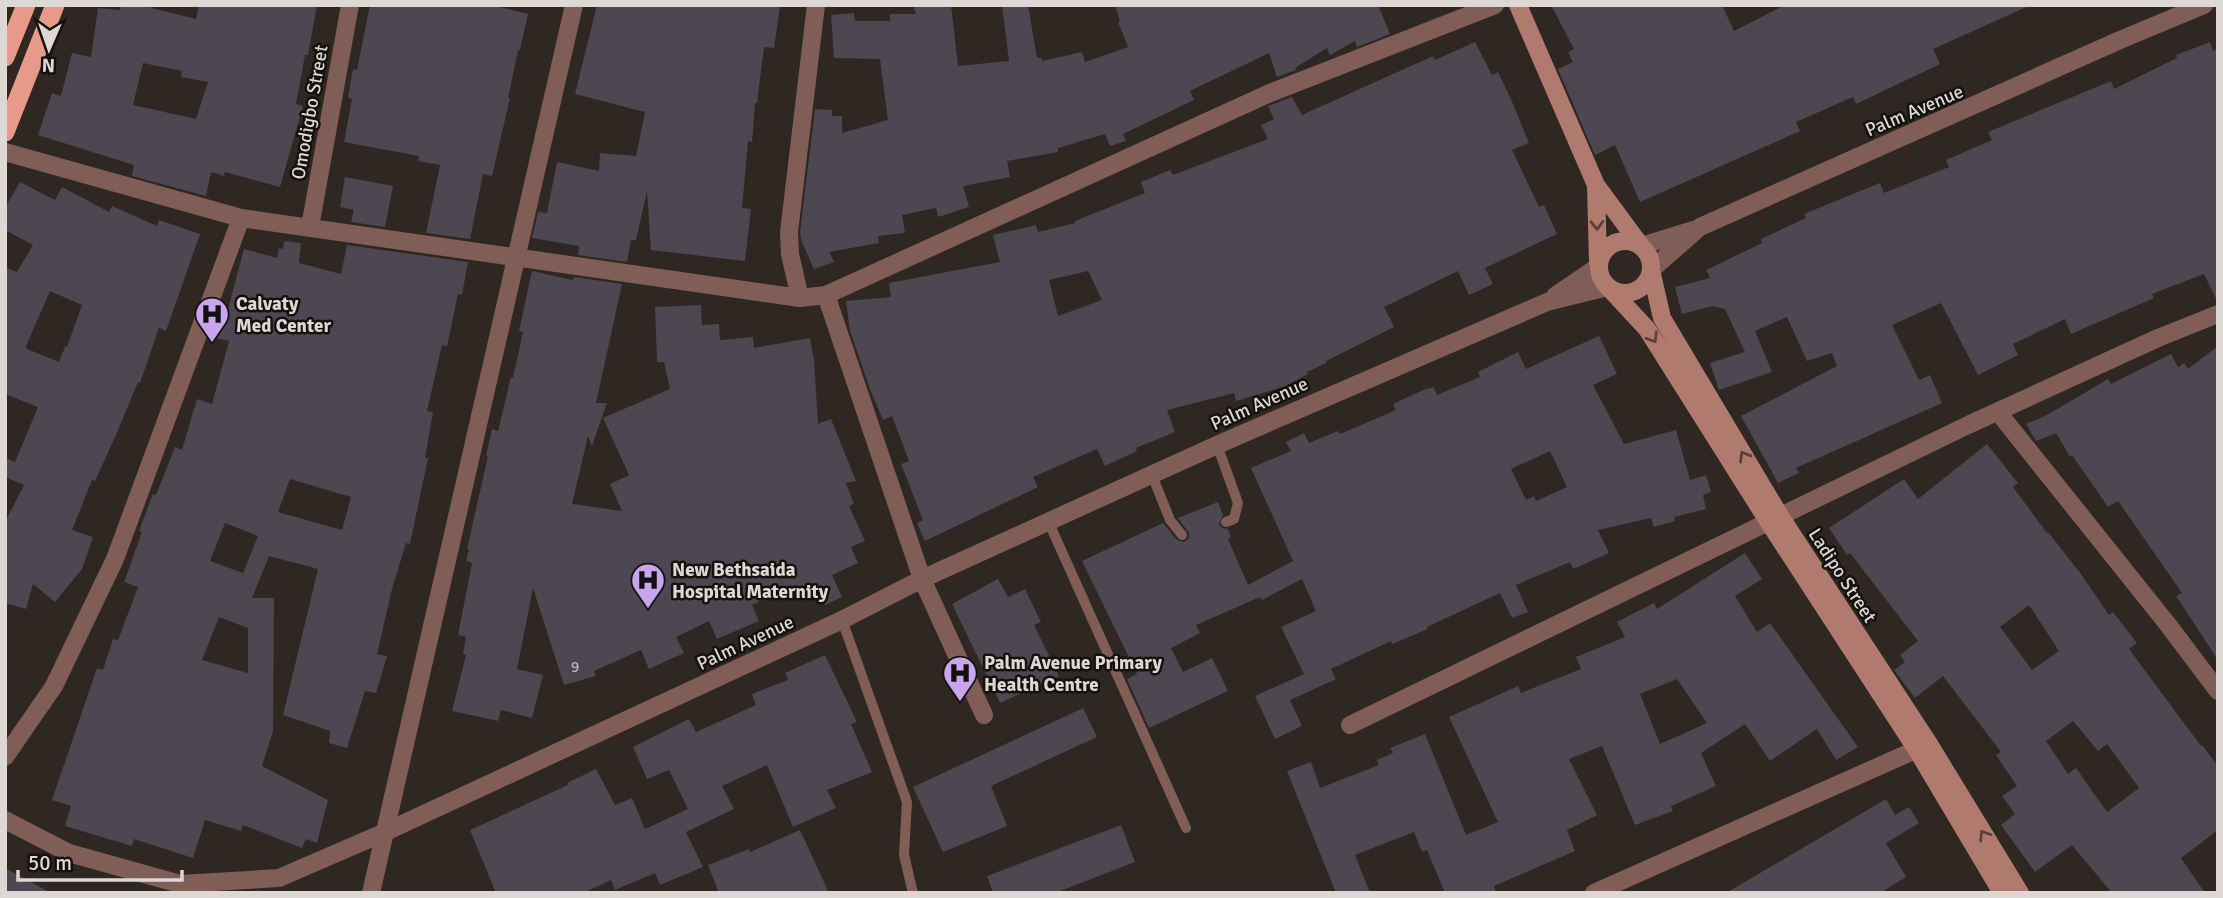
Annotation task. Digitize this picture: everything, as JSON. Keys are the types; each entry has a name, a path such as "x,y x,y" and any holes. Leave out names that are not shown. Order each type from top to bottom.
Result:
{"highway":[{"path":"5,57 26,5"},
{"path":"5,132 55,5"}],"main road":[{"path":"1518,5 1596,185 1647,253 1651,270 1638,289 1622,293 1608,287 1603,281 1598,266 1596,185"},
{"path":"1598,266 1604,251 1618,242 1626,241 1641,246"},
{"name":"Ladipo Street","path":"1651,270 1662,318 1774,519"},
{"name":"Ladipo Street","path":"1608,287 1647,328 2020,893"},
{"name":"Ladipo Street","path":"1923,747 2002,893"}],"street":[{"name":"Omodigbo Street","path":"310,227 350,5"},
{"path":"371,893 574,5"},
{"path":"800,298 790,254 789,232 816,5"},
{"path":"5,152 242,218 800,298 826,295 1270,93 1495,5"},
{"name":"Palm Avenue","path":"1651,270 1700,228 2204,5"},
{"path":"5,757 54,686 115,559 242,218"},
{"path":"1641,246 1700,228"},
{"path":"1546,302 1598,266"},
{"name":"Palm Avenue","path":"5,820 69,853 180,884 279,877 383,833 842,620 922,579 1217,444 1546,302 1608,287"},
{"path":"826,295 922,579 984,715"},
{"path":"1350,725 1998,412 2158,338 2217,316"},
{"path":"1998,412 2218,691"},
{"path":"1594,893 1923,747"}],"lane":[{"path":"1217,444 1238,503 1234,519 1226,522"},
{"path":"1152,475 1170,520 1182,535"},
{"path":"1049,523 1186,828"},
{"path":"842,620 907,802 904,855 913,893"}],"building":[{"path":"121,5 152,5 151,8 196,19 199,5 317,5 296,104 303,106 280,187 225,172 224,176 211,172 206,196 132,176 134,165 38,135 52,93 61,96 72,53 91,57 98,8 120,10","holes":["143,63 182,71 181,77 208,82 196,119 133,105"]},
{"path":"370,5 491,5 528,14 492,176 483,174 470,239 426,233 440,165 418,161 419,156 344,142 352,99 348,98 353,69 357,70"},
{"path":"597,5 780,5 774,48 764,47 752,142 748,141 742,208 751,209 745,261 651,250 647,191 636,240 631,240 627,262 578,255 579,246 532,238 538,212 547,213 557,162 599,171 600,153 636,156 645,112 575,94"},
{"path":"913,5 951,5 958,66 1009,61 1002,5 1028,5 1037,58 1042,61 1082,52 1085,62 1128,47 1118,22 1120,21 1115,5 1378,5 1390,34 1357,47 1355,41 1330,55 1327,48 1295,68 1296,70 1277,77 1269,53 1190,91 1194,100 1123,134 1126,141 1110,146 1105,134 1058,148 1058,152 1007,161 1010,177 963,186 969,207 938,217 936,208 902,215 905,233 878,236 879,243 829,252 834,262 814,269 800,232 815,109 832,110 832,116 842,116 842,133 888,120 880,59 834,58 831,15 854,13 855,21 890,21 890,14 916,14"},
{"path":"1551,5 1722,5 1734,31 1785,5 2031,5 1933,49 1940,64 1856,104 1853,97 1796,122 1800,131 1640,202 1615,145 1595,155 1558,69 1573,62 1568,52 1574,49"},
{"path":"1475,42 1492,75 1498,72 1529,143 1512,150 1539,207 1544,205 1557,234 1485,268 1493,284 1469,295 1458,271 1384,307 1394,327 1326,361 1286,386 1236,401 1234,393 1167,410 1175,432 1136,448 1137,451 1105,466 1097,449 1033,477 1038,487 925,541 917,523 923,520 901,464 909,461 892,416 883,420 870,389 850,331 846,301 891,297 889,283 1000,262 993,235 1036,225 1038,232 1075,223 1145,193 1141,182 1170,170 1173,175 1268,139 1261,125 1274,119 1268,106 1292,97 1302,115 1433,56 1435,60","holes":["1088,271 1102,300 1058,316 1049,280"]},
{"path":"2210,42 2213,51 2218,48 2218,303 2204,274 2152,294 2154,298 2071,334 2065,319 2013,344 2018,355 1978,375 1941,303 1892,325 1919,380 1930,375 1942,403 1796,468 1799,473 1778,483 1741,416 1837,366 1832,353 1807,361 1787,317 1755,331 1772,372 1719,390 1710,363 1745,352 1725,309 1713,306 1682,314 1675,287 1710,278 1706,270 1762,243 1761,239 1806,218 1804,214 1880,183 1884,193 1949,167 1946,160 1992,140 1988,132 2111,81 2114,89 2177,58 2176,55"},
{"path":"345,177 393,186 385,227 351,222 354,210 340,207"},
{"path":"20,182 55,200 62,187 109,212 112,206 157,226 159,220 200,234 166,331 159,328 140,383 138,382 95,481 92,480 72,530 93,537 82,569 55,602 33,584 26,609 5,603 5,522 24,485 5,477 5,458 15,462 38,407 5,394 5,267 17,272 33,245 5,230 5,208","holes":["50,291 82,305 59,362 27,349"]},
{"path":"284,241 301,243 299,263 341,274 347,245 468,262 462,295 458,294 447,346 442,345 427,411 433,412 425,458 428,458 410,544 406,543 392,589 377,654 387,656 376,693 365,691 347,748 329,743 330,731 283,715 318,569 269,556 252,598 274,598 273,731 262,766 328,800 317,843 306,839 302,848 243,825 241,831 205,820 193,858 134,839 132,846 65,826 71,806 52,800 97,668 103,670 113,639 118,640 138,587 124,582 142,532 139,531 175,447 182,450 197,399 212,404 229,341 211,337 220,307 228,309 244,249 277,258 279,248 283,249","holes":["290,479 351,497 342,530 278,512","225,523 258,536 243,573 210,561","219,617 248,628 248,673 202,660"]},
{"path":"532,271 573,280 574,277 622,284 596,403 607,403 592,446 588,436 572,504 622,511 610,484 629,475 603,418 670,389 664,362 657,362 655,307 701,305 702,325 719,324 720,340 753,337 754,348 810,338 818,424 831,419 856,481 846,483 854,504 849,506 865,541 851,547 858,563 832,575 842,597 825,605 819,591 798,600 792,586 752,605 759,621 717,639 709,621 676,637 684,653 649,669 641,650 594,671 596,676 564,685 533,588 517,669 543,675 532,718 501,710 498,721 452,711 466,655 463,654 466,637 458,635 472,563 466,561 467,549 492,429 498,431 511,377 513,378 523,332 519,331"},
{"path":"1599,336 1617,374 1593,385 1624,444 1676,430 1690,480 1706,475 1711,492 1703,495 1706,509 1674,517 1675,521 1654,527 1651,518 1598,530 1609,553 1573,569 1570,562 1516,585 1528,612 1512,618 1500,593 1427,627 1428,629 1392,644 1391,641 1331,669 1336,679 1290,700 1302,726 1275,739 1255,696 1304,674 1281,627 1316,611 1302,579 1262,600 1260,597 1196,625 1200,633 1171,648 1183,672 1212,658 1228,691 1149,728 1127,679 1137,674 1082,561 1163,523 1177,540 1184,542 1189,538 1189,533 1178,518 1218,502 1223,515 1219,524 1228,529 1231,537 1228,539 1248,585 1293,561 1251,468 1291,451 1286,442 1304,433 1309,443 1338,431 1340,434 1396,410 1393,404 1423,390 1434,387 1437,395 1480,377 1478,372 1518,352 1526,369","holes":["1550,451 1567,487 1536,501 1534,496 1526,500 1511,469"]},
{"path":"2218,346 2218,660 2176,596 2182,593 2118,501 2108,507 2072,455 2070,457 2056,433 2036,441 2026,424 2047,415 2108,379 2111,384 2171,354 2178,367 2184,363 2188,369"},
{"path":"1987,444 2018,483 2013,487 2047,533 2081,574 2109,615 2113,612 2137,643 2129,649 2218,766 2218,830 2181,858 2205,893 2112,893 2072,845 2035,872 2001,825 2015,814 2002,796 2017,786 1996,755 2001,752 1943,676 1915,698 1894,670 1905,662 1900,655 1918,641 1850,553 1847,555 1829,528 1904,479 1918,499","holes":["2029,605 2059,651 2032,670 2000,627","2073,721 2098,751 2107,744 2139,788 2107,812 2076,768 2068,774 2046,741"]},
{"path":"1745,553 1762,579 1735,596 1757,632 1770,623 1858,747 1836,760 1817,729 1770,761 1745,724 1701,753 1716,786 1671,806 1673,811 1635,825 1602,746 1569,759 1597,815 1567,830 1575,851 1494,886 1496,893 1445,893 1427,850 1422,852 1414,832 1355,855 1370,893 1336,893 1287,771 1311,762 1320,788 1379,765 1377,760 1393,753 1390,748 1425,734 1466,835 1498,822 1449,717 1518,686 1521,693 1581,669 1576,657 1625,637 1617,622 1654,603 1657,609","holes":["1677,679 1707,723 1660,744 1640,694"]},
{"path":"998,579 1008,597 1025,589 1041,622 1034,625 1059,676 1000,703 952,604"},
{"path":"825,655 857,722 851,724 872,772 827,790 836,808 793,827 767,765 722,786 734,809 686,832 703,867 660,885 655,873 615,890 611,880 583,893 496,893 470,830 568,785 567,783 596,769 615,805 632,798 645,829 688,809 669,770 647,779 633,747 689,719 696,732 756,705 752,694 788,680 785,673"},
{"path":"1083,708 1097,737 991,786 1007,826 943,852 913,787"},
{"path":"1886,799 1895,815 1909,807 1919,823 1886,843 1906,877 1880,893 1726,893"},
{"path":"1121,825 1135,862 1055,893 993,893 987,876"},
{"path":"800,830 829,893 719,893 708,865 749,849 750,852"},
{"path":"5,868 51,893 5,893"}],"place":[{"name":"Calvaty Med Center","path":"212,344"},
{"name":"New Bethsaida Hospital Maternity","path":"648,610"},
{"name":"Palm Avenue Primary Health Centre","path":"960,703"}]}
